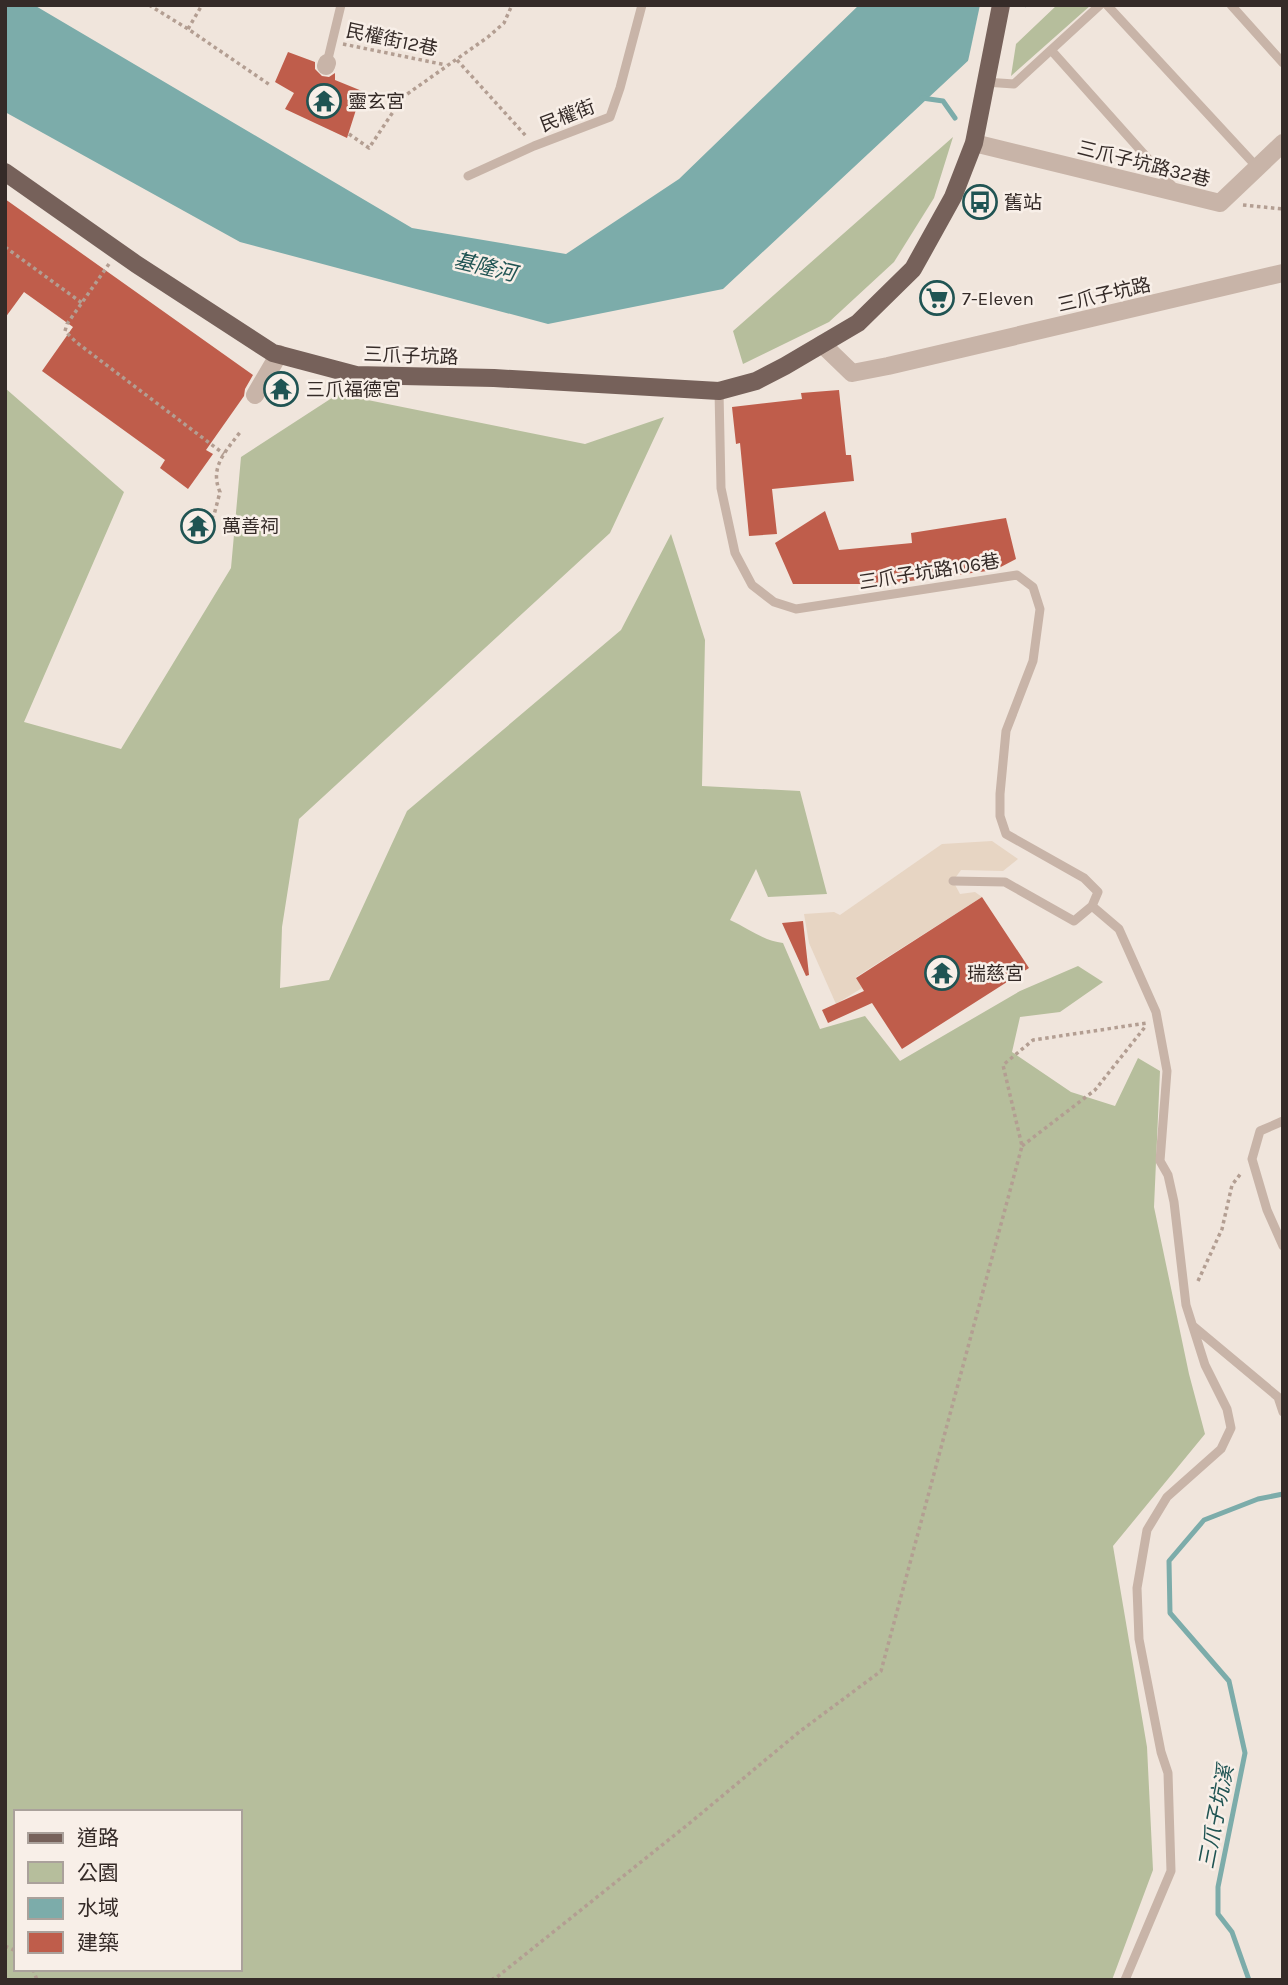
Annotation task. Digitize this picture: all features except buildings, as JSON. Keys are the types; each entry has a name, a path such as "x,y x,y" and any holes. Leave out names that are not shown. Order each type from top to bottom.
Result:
{"main road":[{"name":"三爪子坑路","path":"5,172 136,264 273,353 356,375 494,378 719,391 756,381 858,323 913,269 953,197 974,143 1001,5"}],"street":[{"name":"三爪子坑路32巷","path":"974,143 1220,203 1283,143"},
{"name":"三爪子坑路","path":"822,344 852,373 1283,273"},
{"path":"255,395 279,354"}],"lane":[{"path":"327,64 341,5"},
{"name":"民權街","path":"468,176 534,146 610,117 642,5"},
{"path":"985,82 1014,84 1100,5"},
{"path":"1107,5 1256,166"},
{"path":"1231,5 1283,62"},
{"path":"1051,50 1179,193"},
{"name":"三爪子坑路106巷","path":"719,391 722,488 735,553 752,585 774,602 796,610 1017,575 1033,587 1041,609 1033,661 1006,731 999,794 1000,816 1006,834 1084,878 1098,892 1092,906"},
{"path":"953,881 1005,882 1074,921 1092,906 1119,929 1156,1012 1167,1071 1160,1161 1168,1175 1174,1202 1186,1305 1205,1365 1227,1409 1231,1428 1222,1449 1167,1497 1147,1530 1136,1588 1139,1639 1161,1752 1168,1773 1171,1871 1125,1980"},
{"path":"1283,1121 1260,1131 1252,1159 1267,1210 1283,1246"},
{"path":"1192,1325 1278,1397 1283,1412"}],"path":[{"path":"149,5 270,85"},
{"path":"188,29 202,5"},
{"path":"349,134 369,148 403,97 470,52 504,23 512,5"},
{"name":"民權街12巷","path":"331,41 447,65"},
{"path":"457,60 534,146"},
{"path":"1220,203 1283,209"},
{"path":"5,247 82,303"},
{"path":"118,250 66,324 65,331 225,454"},
{"path":"207,524 214,515 220,492 215,472 241,431"},
{"path":"491,1980 691,1822 799,1732 881,1671 1022,1146 1003,1065 1033,1040 1148,1023 1095,1090 1022,1146"},
{"path":"1186,1305 1222,1230 1232,1185 1252,1159"}],"green space":[{"path":"1057,5 1091,5 1011,76 1016,44"},
{"path":"953,137 934,198 894,262 829,322 743,364 733,331"},
{"path":"5,388 124,492 24,722 121,749 231,568 241,457 338,394 585,444 664,417 610,533 299,819 282,927 280,988 329,980 407,811 621,630 671,534 705,640 702,786 800,791 827,894 768,897 756,869 730,920 762,937 783,943 820,1029 865,1016 900,1061 1020,991 1078,966 1103,982 1060,1012 1020,1017 1012,1052 1071,1092 1115,1106 1138,1058 1160,1071 1154,1207 1189,1374 1205,1434 1113,1546 1147,1747 1153,1870 1112,1980 5,1980"}],"shaded area":[{"path":"992,841 1018,859 1003,871 961,870 953,881 960,894 975,892 982,897 856,977 862,988 836,1004 809,943 804,914 834,912 840,915 942,844"}],"water":[{"name":"基隆河","path":"5,5 34,5 412,228 566,254 679,179 859,5 1028,5 723,289 548,324 240,242 5,112"}],"pier":[{"path":"980,5 1026,5 1024,14 967,66"}],"waterway":[{"name":"三爪子坑溪","path":"922,98 943,101 955,118"},
{"name":"三爪子坑溪","path":"1249,1980 1232,1932 1218,1914 1218,1887 1245,1753 1229,1681 1170,1613 1169,1561 1204,1520 1258,1499 1283,1494"}],"place":[{"name":"靈玄宮","path":"324,101"},
{"name":"舊站","path":"980,202"},
{"name":"7-Eleven","path":"937,298"},
{"name":"三爪福德宮","path":"281,389"},
{"name":"萬善祠","path":"198,526"},
{"name":"瑞慈宮","path":"942,973"}]}
